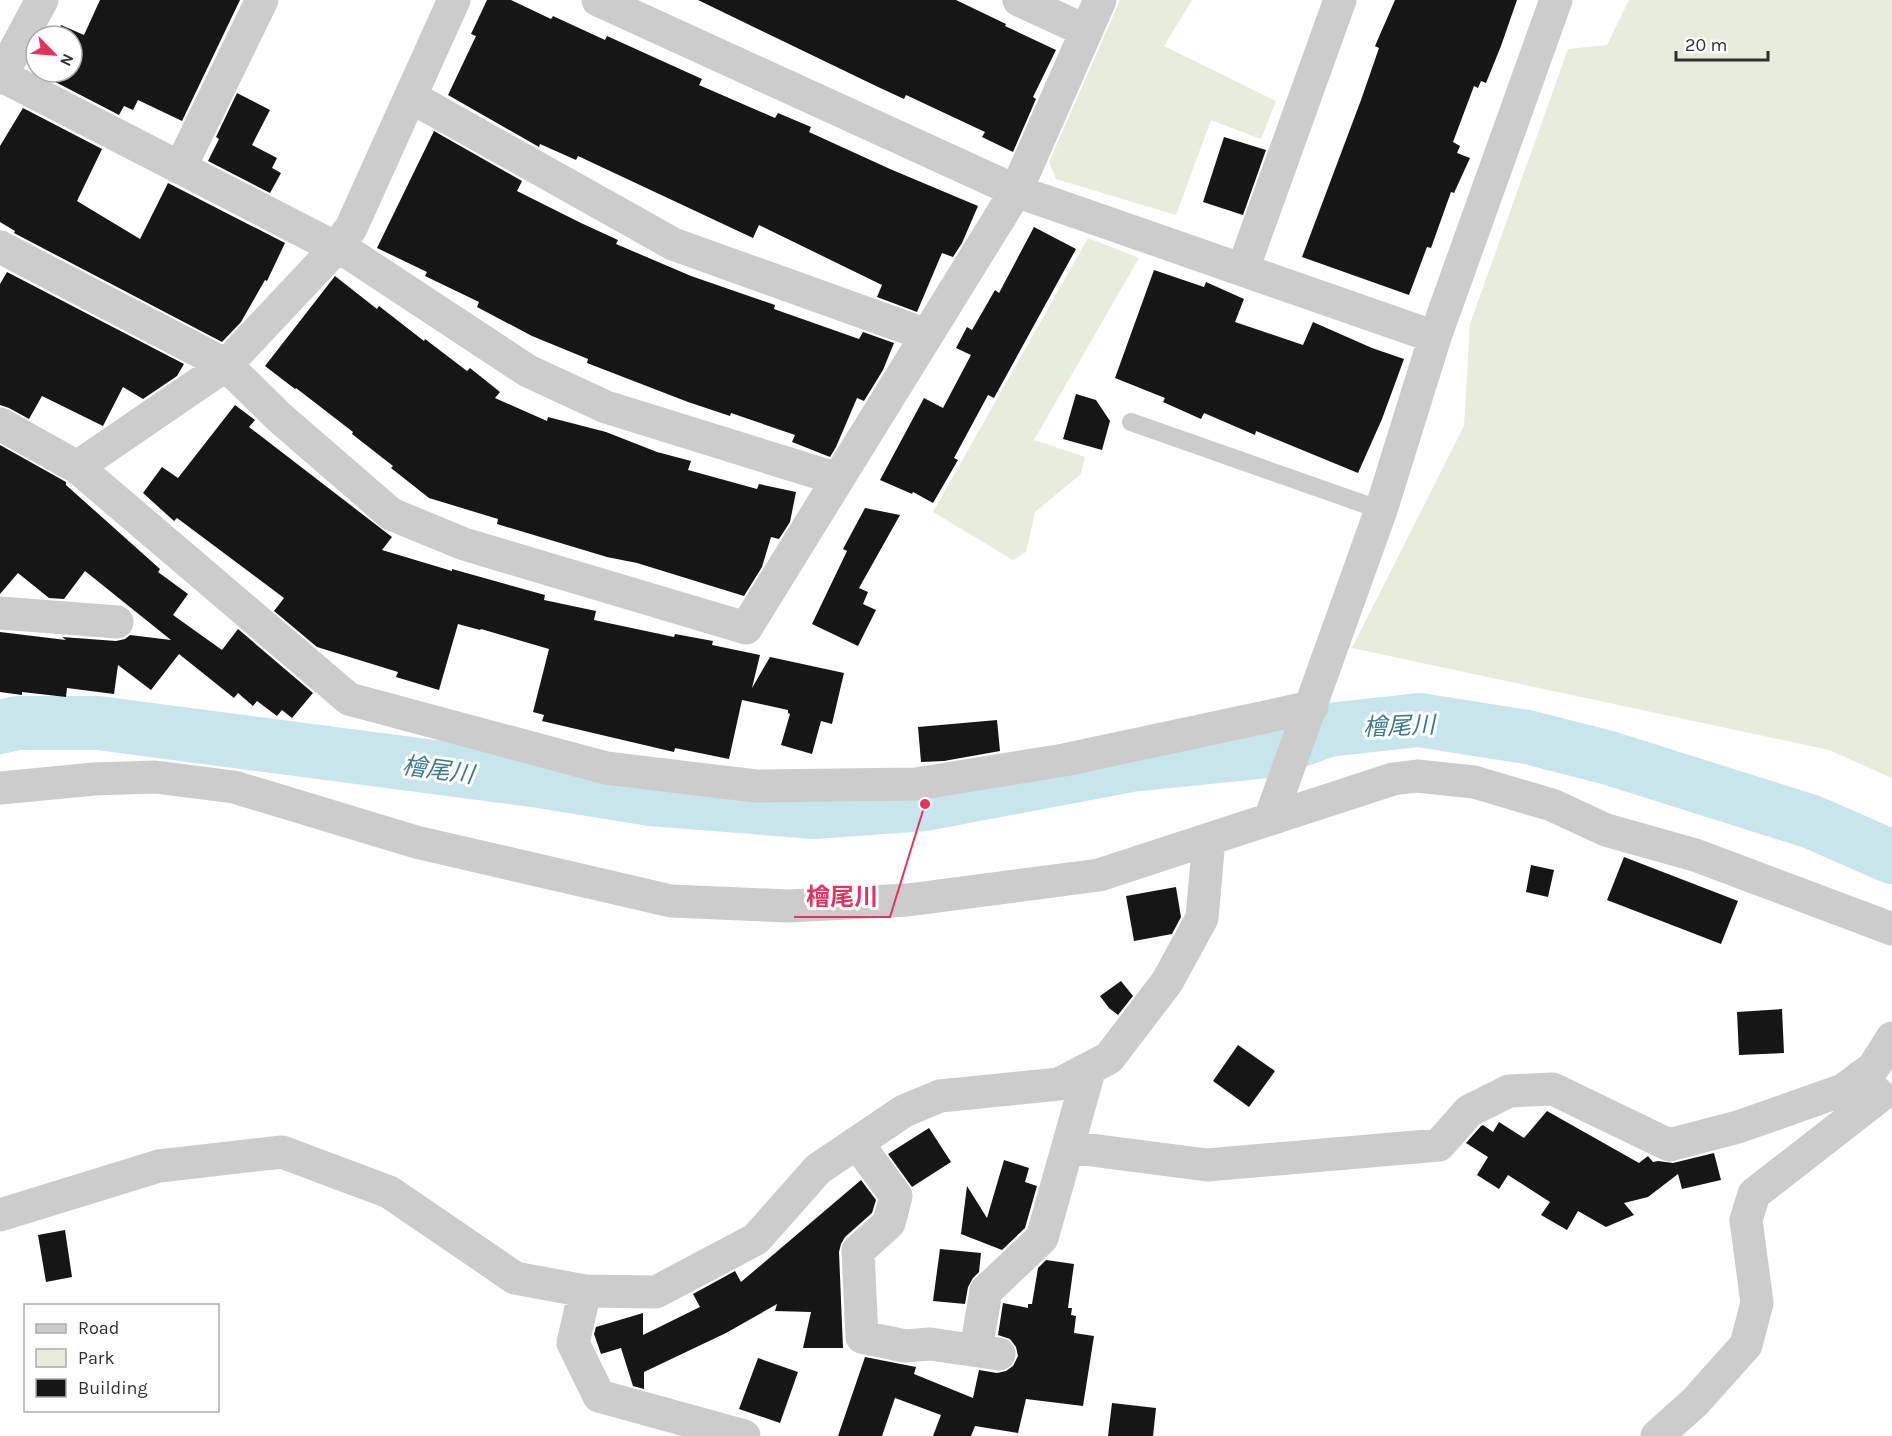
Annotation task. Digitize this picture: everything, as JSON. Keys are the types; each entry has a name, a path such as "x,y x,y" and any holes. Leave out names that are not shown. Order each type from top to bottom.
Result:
{"street":[{"path":"42,0 0,76 352,255 528,371 606,407 838,479"},
{"path":"180,168 262,0"},
{"path":"77,467 226,365 336,248 351,228 453,0"},
{"path":"598,0 1016,191 1435,337"},
{"path":"1019,0 1086,31"},
{"path":"0,247 226,365 279,417 391,514 464,544 746,628 1016,191 1100,0"},
{"path":"1242,269 1340,0"},
{"path":"1270,819 1381,510 1435,337 1556,0"},
{"path":"411,97 673,244 927,334"},
{"path":"0,424 77,467 349,699 606,768 756,786 916,784 1064,760 1312,707"},
{"path":"0,613 117,622"},
{"path":"0,788 94,779 155,777 234,787 416,842 671,901 776,906 908,900 1099,875 1393,779 1417,776 1474,782 1552,805 1606,830 1695,855 1892,929"},
{"path":"0,1215 159,1166 282,1152 389,1192 515,1278 585,1291 656,1292 756,1239 818,1169 904,1111 940,1096 1059,1084 1109,1058 1167,982 1202,918 1209,839"},
{"path":"1068,1147 1207,1165 1439,1145 1469,1111 1509,1091 1553,1089 1669,1145 1738,1127 1843,1090 1873,1068 1892,1038"},
{"path":"857,1143 896,1196 889,1223 858,1251 862,1337 905,1346 930,1344 988,1352 986,1291 1042,1238 1090,1068"},
{"path":"1657,1436 1695,1402 1746,1345 1757,1303 1746,1220 1754,1194 1880,1096 1860,1077"},
{"path":"585,1291 573,1343 598,1396 744,1436"}],"lane":[{"path":"1131,422 1381,510"}],"green space":[{"path":"1120,0 1192,0 1164,46 1276,101 1261,139 1211,120 1176,215 1056,179 1049,162"},
{"path":"1629,0 1892,0 1892,778 1829,750 1352,648 1464,426 1470,324 1568,49 1607,45"},
{"path":"1088,238 1139,258 1034,440 1085,457 1081,474 1035,512 1026,552 1013,560 933,512"}],"building":[{"path":"100,0 240,0 182,121 138,100 133,110 124,106 119,115 59,84 84,84 84,35"},
{"path":"487,0 511,0 551,19 553,16 605,40 607,36 702,79 699,85 775,118 778,113 811,127 809,132 978,206 962,243 953,257 942,253 917,312 877,297 882,285 759,225 753,238 578,156 576,160 540,144 539,147 448,95 476,36 471,34"},
{"path":"698,0 956,0 1056,50 1033,97 1036,99 1013,152 982,137 985,132 906,95 904,99"},
{"path":"1395,0 1517,0 1486,83 1481,81 1478,88 1474,86 1453,142 1460,146 1457,153 1470,158 1454,193 1451,192 1431,248 1427,247 1409,295 1302,257 1379,48 1375,46"},
{"path":"237,93 270,110 252,145 277,158 272,168 281,173 270,193 208,161 219,139 216,137"},
{"path":"23,108 102,149 77,201 140,239 168,183 285,243 267,281 265,280 241,322 222,342 14,233 15,231 0,222 0,146"},
{"path":"434,131 522,181 517,191 618,240 616,244 691,276 775,305 774,309 859,339 863,332 894,343 883,370 864,401 857,398 830,457 792,442 795,435 731,413 730,416 688,402 587,363 588,359 532,336 477,307 479,302 425,276 427,272 377,248"},
{"path":"1224,137 1266,150 1243,215 1203,202"},
{"path":"1034,227 1076,249 994,398 988,395 954,458 958,460 933,503 913,492 912,494 880,480 924,398 943,408 971,355 956,348 967,327 972,330 995,290 999,293"},
{"path":"1154,270 1204,287 1206,282 1244,299 1235,322 1303,345 1313,322 1372,348 1404,359 1382,419 1358,473 1256,431 1255,435 1204,413 1201,419 1163,402 1165,398 1115,378"},
{"path":"7,272 184,364 177,376 143,399 123,387 103,426 42,396 29,419 0,405 0,284"},
{"path":"335,276 377,309 379,306 467,371 470,368 500,392 495,398 547,421 548,417 606,432 657,452 691,461 688,470 757,489 759,484 796,492 790,522 779,539 771,537 762,567 744,596 497,524 498,519 429,498 391,468 393,466 352,434 353,432 265,366"},
{"path":"1076,394 1096,400 1110,421 1102,450 1063,439"},
{"path":"235,405 255,420 249,427 392,537 382,550 545,595 544,600 596,611 594,620 674,637 675,634 713,641 712,645 760,655 752,688 770,657 844,673 832,724 821,721 812,754 781,745 790,714 788,710 742,700 729,759 675,748 674,752 542,721 544,715 533,712 549,649 481,629 458,624 439,690 396,677 398,672 317,647 274,611 284,598 177,518 174,521 143,493 162,467 178,478"},
{"path":"0,445 66,482 66,485 160,569 158,572 188,594 173,615 222,650 238,629 313,693 292,718 282,710 277,716 257,701 253,706 238,693 234,698 179,654 151,690 118,665 114,694 67,688 66,697 0,692 0,632 66,640 62,637 116,641 130,635 171,640 85,571 64,599 49,598 18,573 0,594"},
{"path":"865,508 900,515 859,588 868,592 863,604 876,610 858,646 812,624 847,551 843,549"},
{"path":"997,720 1000,751 944,761 921,762 918,727"},
{"path":"1624,857 1738,901 1721,944 1607,900"},
{"path":"1531,865 1554,870 1548,897 1526,892"},
{"path":"1176,887 1181,917 1172,934 1134,941 1126,896"},
{"path":"1121,981 1133,996 1118,1015 1100,996"},
{"path":"1782,1009 1784,1053 1739,1055 1737,1012"},
{"path":"1238,1045 1275,1071 1249,1107 1213,1081"},
{"path":"1547,1111 1639,1163 1648,1156 1653,1162 1673,1163 1714,1153 1721,1180 1682,1189 1678,1174 1648,1197 1624,1203 1634,1215 1606,1227 1578,1211 1567,1230 1541,1215 1550,1202 1508,1175 1499,1189 1477,1175 1488,1157 1466,1143 1481,1126 1493,1132 1499,1122 1524,1138"},
{"path":"929,1128 951,1162 912,1187 888,1154"},
{"path":"1004,1160 1029,1168 1025,1182 1037,1186 1025,1228 1002,1250 961,1234 967,1186 987,1218"},
{"path":"861,1180 876,1200 872,1213 845,1237 839,1252 843,1348 803,1348 811,1312 775,1311 777,1304 726,1333 644,1372 644,1389 633,1386 621,1348 601,1354 594,1334 596,1327 643,1313 643,1335 700,1307 693,1294 735,1271 741,1282"},
{"path":"65,1230 72,1277 46,1282 38,1235"},
{"path":"940,1249 981,1253 979,1272 968,1287 965,1304 933,1301"},
{"path":"1046,1260 1074,1264 1068,1308 1072,1308 1071,1315 1076,1316 1074,1333 1094,1336 1083,1406 1026,1399 1018,1433 975,1426 971,1436 933,1436 941,1415 895,1398 882,1436 838,1436 865,1357 916,1367 914,1374 973,1398 979,1370 997,1373 1013,1366 1018,1356 1016,1347 1010,1339 998,1335 1003,1303 1028,1308 1028,1304 1032,1304 1038,1268"},
{"path":"758,1358 798,1372 780,1423 739,1409"},
{"path":"1112,1403 1156,1408 1153,1436 1108,1436"}],"waterway":[{"name":"檜尾川","path":"0,727 17,723 98,723 540,781 651,799 814,812 925,804 1131,765 1269,751 1328,730 1419,720 1527,737 1609,758 1812,822 1892,857"}],"place":[{"name":"檜尾川","path":"925,804"}]}
